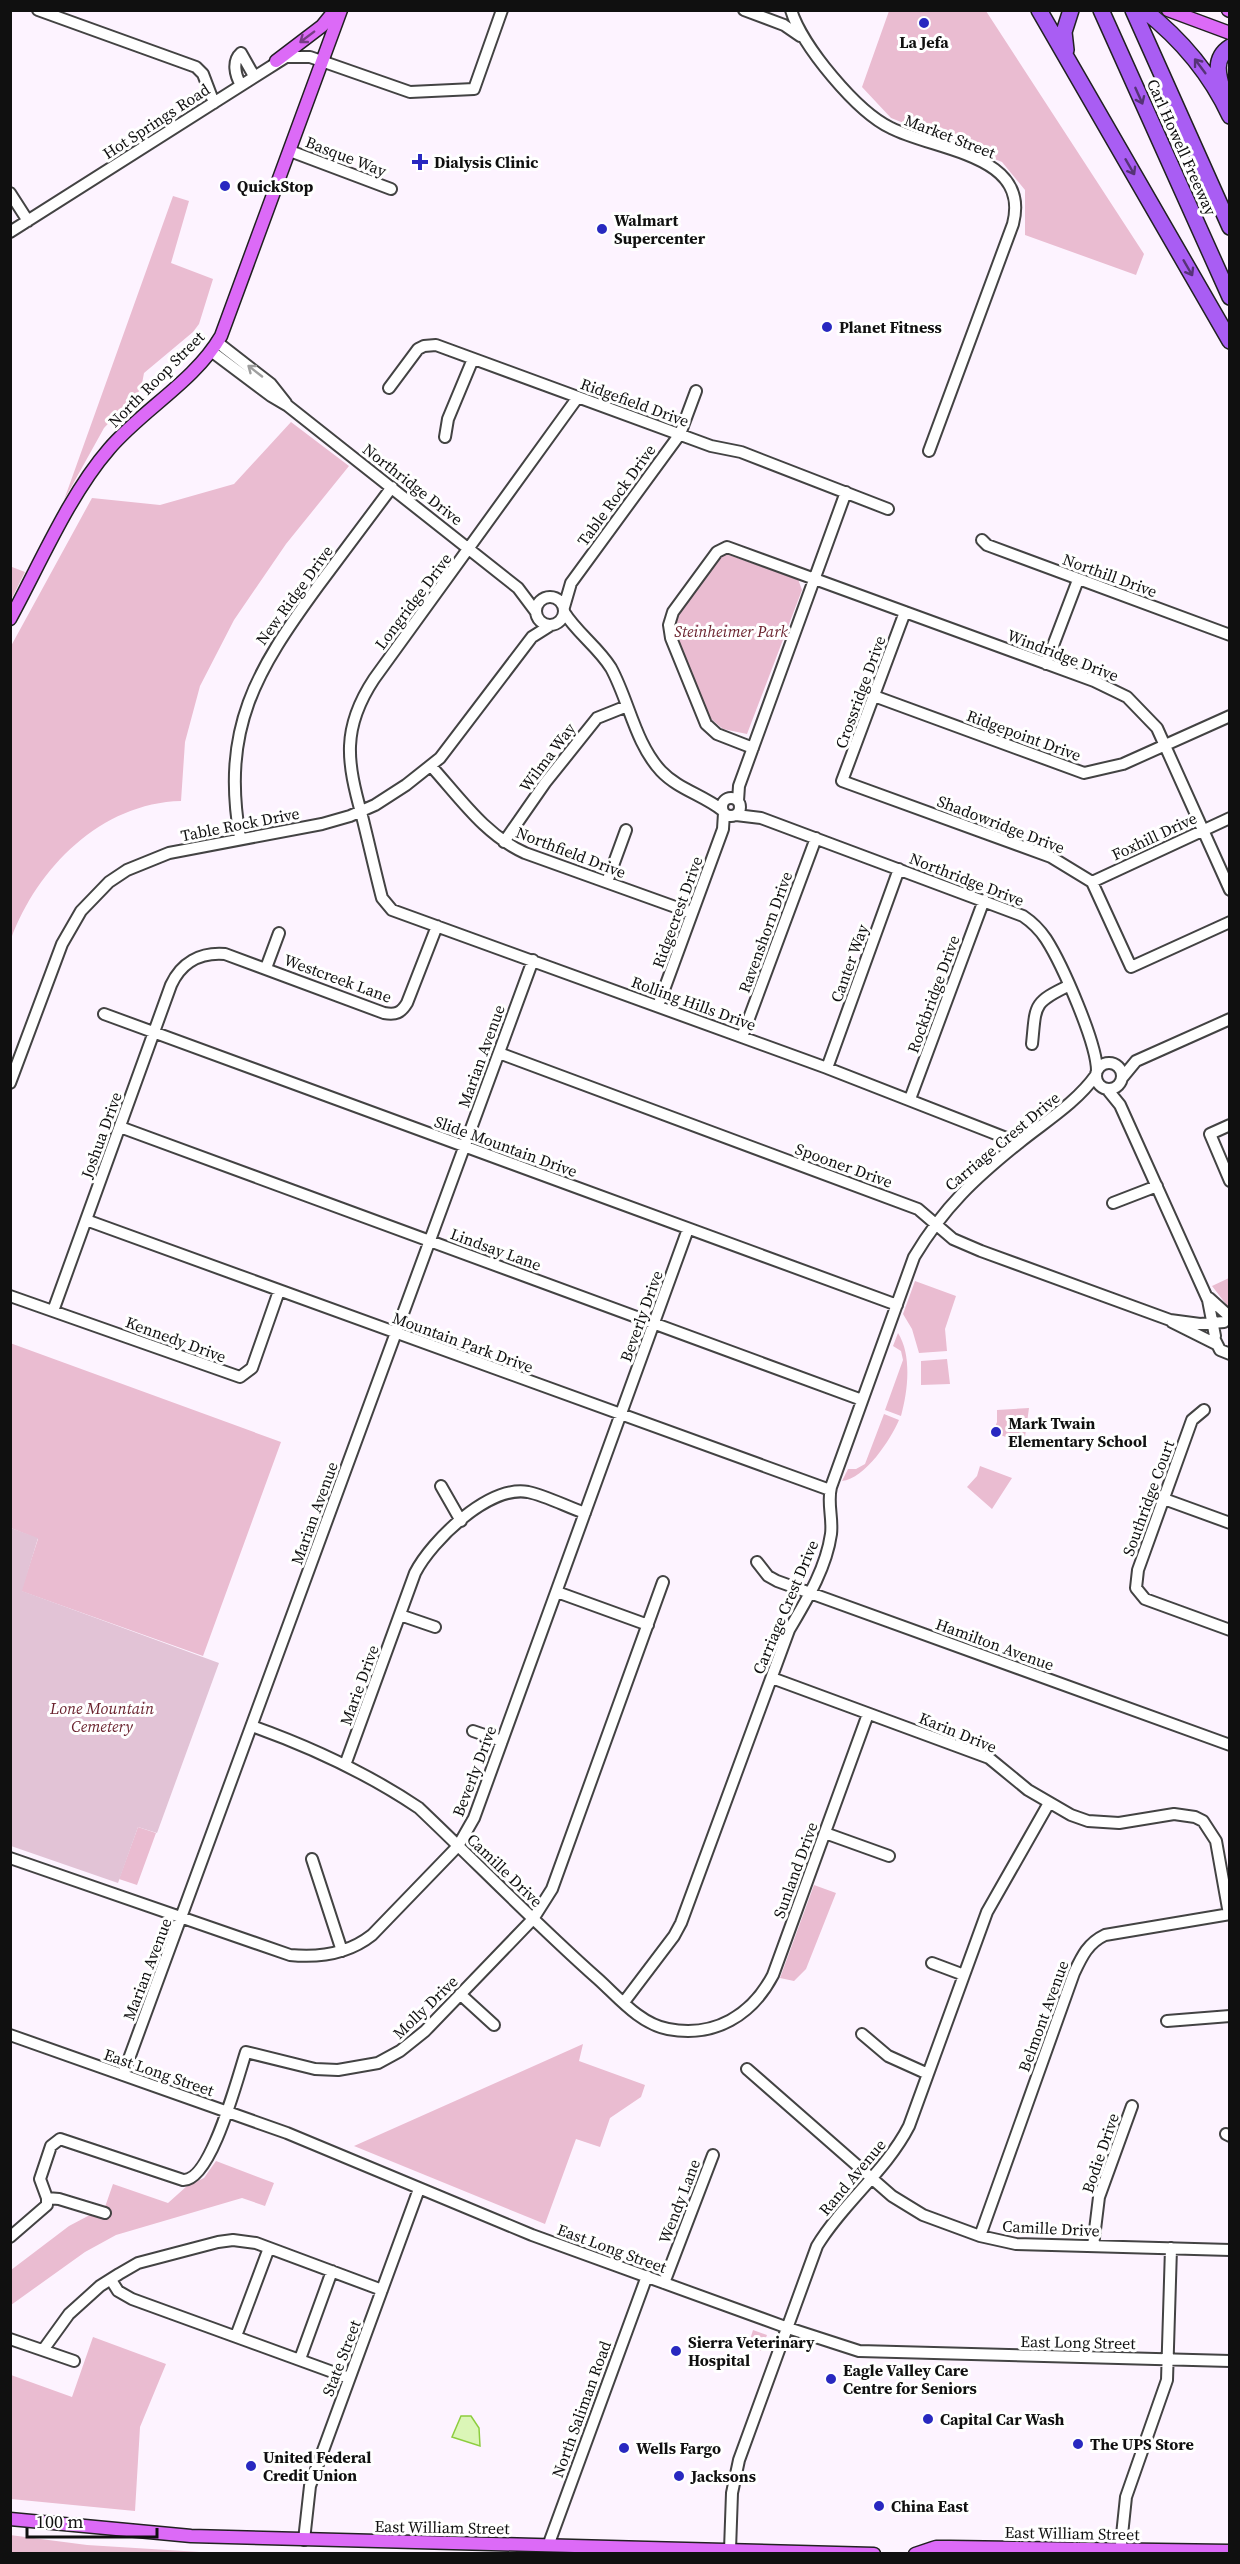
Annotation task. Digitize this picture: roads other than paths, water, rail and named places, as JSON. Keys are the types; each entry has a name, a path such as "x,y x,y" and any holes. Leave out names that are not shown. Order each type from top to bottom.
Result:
{"highway":[{"path":"1039,10 1230,341"},
{"path":"1070,61 1065,47 1064,32 1071,10"},
{"name":"Carl Howell Freeway","path":"1101,10 1230,297"},
{"name":"Carl Howell Freeway","path":"1133,10 1230,227"},
{"path":"1144,10 1165,27 1196,60 1230,115"},
{"path":"1230,47 1221,54 1218,66 1230,115"}],"main road":[{"path":"276,61 322,26 335,10"},
{"name":"North Roop Street","path":"10,620 95,467 130,427 214,347 228,321 341,10"},
{"path":"1168,10 1230,33"},
{"name":"East William Street","path":"10,2519 191,2536 546,2550 874,2553"},
{"name":"East William Street","path":"915,2553 936,2547 1120,2552 1230,2551"}],"street":[{"path":"39,10 201,70 214,103"},
{"name":"Hot Springs Road","path":"10,232 214,103 276,61 294,55 323,62 410,92 474,88 502,10"},
{"path":"744,10 784,26 803,38"},
{"name":"Market Street","path":"791,10 803,38 857,103 872,117 891,128 988,164 1003,174 1014,192 1017,204 1013,224 929,451"},
{"path":"241,84 235,75 237,57 241,52 254,75"},
{"name":"Basque Way","path":"290,151 391,189"},
{"path":"10,193 28,221"},
{"name":"Ridgefield Drive","path":"389,388 418,350 424,346 436,345 711,446 741,452 888,509"},
{"name":"Northridge Drive","path":"214,347 271,384 288,406 518,588 542,622 578,633"},
{"path":"445,437 448,419 459,399 474,359"},
{"name":"Table Rock Drive","path":"547,597 571,582 680,434 696,391"},
{"name":"Longridge Drive","path":"360,812 350,775 348,742 355,713 374,679 578,397"},
{"name":"New Ridge Drive","path":"240,838 235,795 235,768 242,723 256,681 278,642 392,487"},
{"path":"733,801 846,492"},
{"name":"Northill Drive","path":"982,540 987,545 1078,580 1230,635"},
{"name":"Windridge Drive","path":"753,748 717,734 706,724 675,649 669,626 673,612 722,548 728,547 1094,681 1127,697 1146,714 1166,746 1230,890"},
{"path":"1046,664 1078,580"},
{"name":"Table Rock Drive","path":"564,609 571,582"},
{"name":"Northridge Drive","path":"518,588 558,599 578,633 604,658 655,764 674,782 729,814 762,818"},
{"path":"536,613 539,603 547,597"},
{"path":"552,625 560,621 564,609"},
{"name":"Crossridge Drive","path":"842,781 905,612"},
{"name":"Table Rock Drive","path":"532,637 536,613"},
{"name":"Table Rock Drive","path":"10,1083 70,926 94,895 127,870 145,861 240,838 322,824 360,812 406,785 431,766 532,637 552,625"},
{"name":"Ridgepoint Drive","path":"874,696 1084,773 1110,770 1230,716"},
{"name":"Wilma Way","path":"504,842 591,724 604,714 627,706"},
{"name":"Northfield Drive","path":"431,766 492,834 504,842 692,913"},
{"name":"Shadowridge Drive","path":"842,781 1051,857 1092,882"},
{"name":"Northridge Drive","path":"696,794 733,801 762,818 1015,912 1036,926 1050,946 1094,1044 1113,1064"},
{"path":"733,801 740,810 729,814 722,804 733,801"},
{"name":"Rolling Hills Drive","path":"360,812 382,898 392,910 827,1068 1019,1143"},
{"name":"Ridgecrest Drive","path":"658,1006 729,814"},
{"name":"Foxhill Drive","path":"1092,882 1230,818"},
{"path":"607,882 626,830"},
{"name":"Ravenshorn Drive","path":"742,1037 816,838"},
{"name":"Canter Way","path":"827,1068 899,869"},
{"path":"1092,882 1131,967 1230,922"},
{"name":"Rockbridge Drive","path":"910,1099 984,900"},
{"name":"Westcreek Lane","path":"179,971 197,957 218,953 266,968 384,1013 396,1014 402,1011 407,1003 438,926"},
{"path":"266,968 279,933"},
{"name":"Marian Avenue","path":"123,2075 533,960"},
{"name":"Joshua Drive","path":"54,1311 171,985 179,971"},
{"path":"1032,1044 1037,1006 1043,998 1068,986"},
{"name":"Slide Mountain Drive","path":"104,1014 897,1305"},
{"path":"1224,1321 1205,1293 1120,1105 1105,1088 1098,1084 1096,1073 1105,1064 1136,1061 1230,1019"},
{"name":"Northridge Drive","path":"1094,1044 1096,1073"},
{"name":"Spooner Drive","path":"499,1053 918,1209 953,1239 1170,1320 1215,1340"},
{"path":"1105,1088 1114,1088 1136,1061"},
{"path":"1113,1064 1121,1072 1120,1105"},
{"name":"Carriage Crest Drive","path":"624,2002 674,1936 681,1923 789,1630 811,1593 831,1533 830,1490 914,1257 934,1223 959,1194 1078,1096 1096,1073"},
{"name":"Carriage Crest Drive","path":"1078,1096 1105,1088"},
{"path":"1230,1125 1210,1134 1230,1181"},
{"name":"Lindsay Lane","path":"120,1127 862,1400"},
{"path":"1113,1203 1157,1186"},
{"name":"Mountain Park Drive","path":"86,1220 830,1490"},
{"name":"Beverly Drive","path":"10,1858 290,1955 323,1956 361,1944 372,1935 459,1846 474,1818 688,1229"},
{"name":"Kennedy Drive","path":"10,1296 240,1377 252,1368 279,1291"},
{"path":"1205,1293 1224,1321"},
{"name":"Spooner Drive","path":"1170,1320 1224,1321"},
{"path":"1224,1321 1215,1340 1229,1355"},
{"name":"Southridge Court","path":"1204,1410 1192,1420 1135,1579 1136,1588 1145,1599 1230,1630"},
{"path":"441,1486 461,1521"},
{"name":"Marie Drive","path":"345,1765 422,1560 434,1545 461,1521 498,1495 527,1492 585,1513"},
{"path":"1164,1499 1230,1523"},
{"name":"Hamilton Avenue","path":"757,1562 768,1576 811,1593 1230,1745"},
{"name":"Molly Drive","path":"47,2198 40,2185 40,2176 51,2146 60,2139 187,2180 200,2172 214,2147 246,2052 315,2068 356,2068 378,2062 406,2048 460,1995 533,1919 552,1889 663,1582"},
{"path":"557,1592 648,1625"},
{"path":"400,1615 435,1627"},
{"name":"Karin Drive","path":"772,1678 989,1758 1028,1790 1071,1815 1104,1824 1174,1814 1203,1821 1216,1841 1229,1914"},
{"name":"Sunland Drive","path":"729,2022 751,2007 773,1975 868,1714"},
{"name":"Camille Drive","path":"252,1726 304,1744 419,1808 533,1919 642,2018 668,2029 704,2031 729,2022"},
{"path":"473,1731 502,1742"},
{"name":"Rand Avenue","path":"730,2550 732,2493 737,2466 817,2246 831,2222 898,2146 928,2074 997,1892 1049,1803"},
{"path":"825,1833 889,1856"},
{"path":"312,1859 342,1951"},
{"name":"Belmont Avenue","path":"980,2236 1074,1972 1083,1953 1096,1939 1105,1935 1229,1914"},
{"path":"932,1963 964,1975"},
{"path":"460,1995 494,2025"},
{"path":"1167,2021 1230,2016"},
{"path":"862,2034 888,2056 928,2074"},
{"name":"East Long Street","path":"10,2035 287,2133 532,2235 788,2328 859,2351 1230,2361"},
{"name":"Camille Drive","path":"747,2069 892,2196 923,2215 980,2236 1016,2244 1230,2250"},
{"name":"Bodie Drive","path":"1093,2246 1099,2196 1132,2106"},
{"name":"Wendy Lane","path":"664,2283 713,2155"},
{"name":"State Street","path":"304,2540 310,2486 419,2189"},
{"path":"10,2237 44,2209 47,2198 59,2199 105,2213"},
{"path":"42,2350 69,2314 111,2280 138,2263 218,2242 246,2240 382,2290"},
{"path":"236,2336 268,2248"},
{"path":"1120,2552 1126,2497 1164,2392 1171,2248"},
{"path":"300,2359 332,2271"},
{"name":"North Saliman Road","path":"546,2550 647,2276"},
{"path":"111,2280 118,2291 132,2299 349,2378"},
{"path":"10,2339 74,2361"}],"place":[{"name":"La Jefa","path":"924,23"},
{"name":"Dialysis Clinic","path":"420,162"},
{"name":"QuickStop","path":"225,186"},
{"name":"Walmart Supercenter","path":"602,229"},
{"name":"Planet Fitness","path":"827,327"},
{"name":"Mark Twain Elementary School","path":"996,1432"},
{"name":"Sierra Veterinary Hospital","path":"676,2351"},
{"name":"Eagle Valley Care Centre for Seniors","path":"831,2379"},
{"name":"Capital Car Wash","path":"928,2419"},
{"name":"The UPS Store","path":"1078,2444"},
{"name":"Wells Fargo","path":"624,2448"},
{"name":"United Federal Credit Union","path":"251,2466"},
{"name":"Jacksons","path":"679,2476"},
{"name":"China East","path":"879,2506"}],"park label":[{"name":"Steinheimer Park","path":"731,631"},
{"name":"Lone Mountain Cemetery","path":"102,1717"}]}
